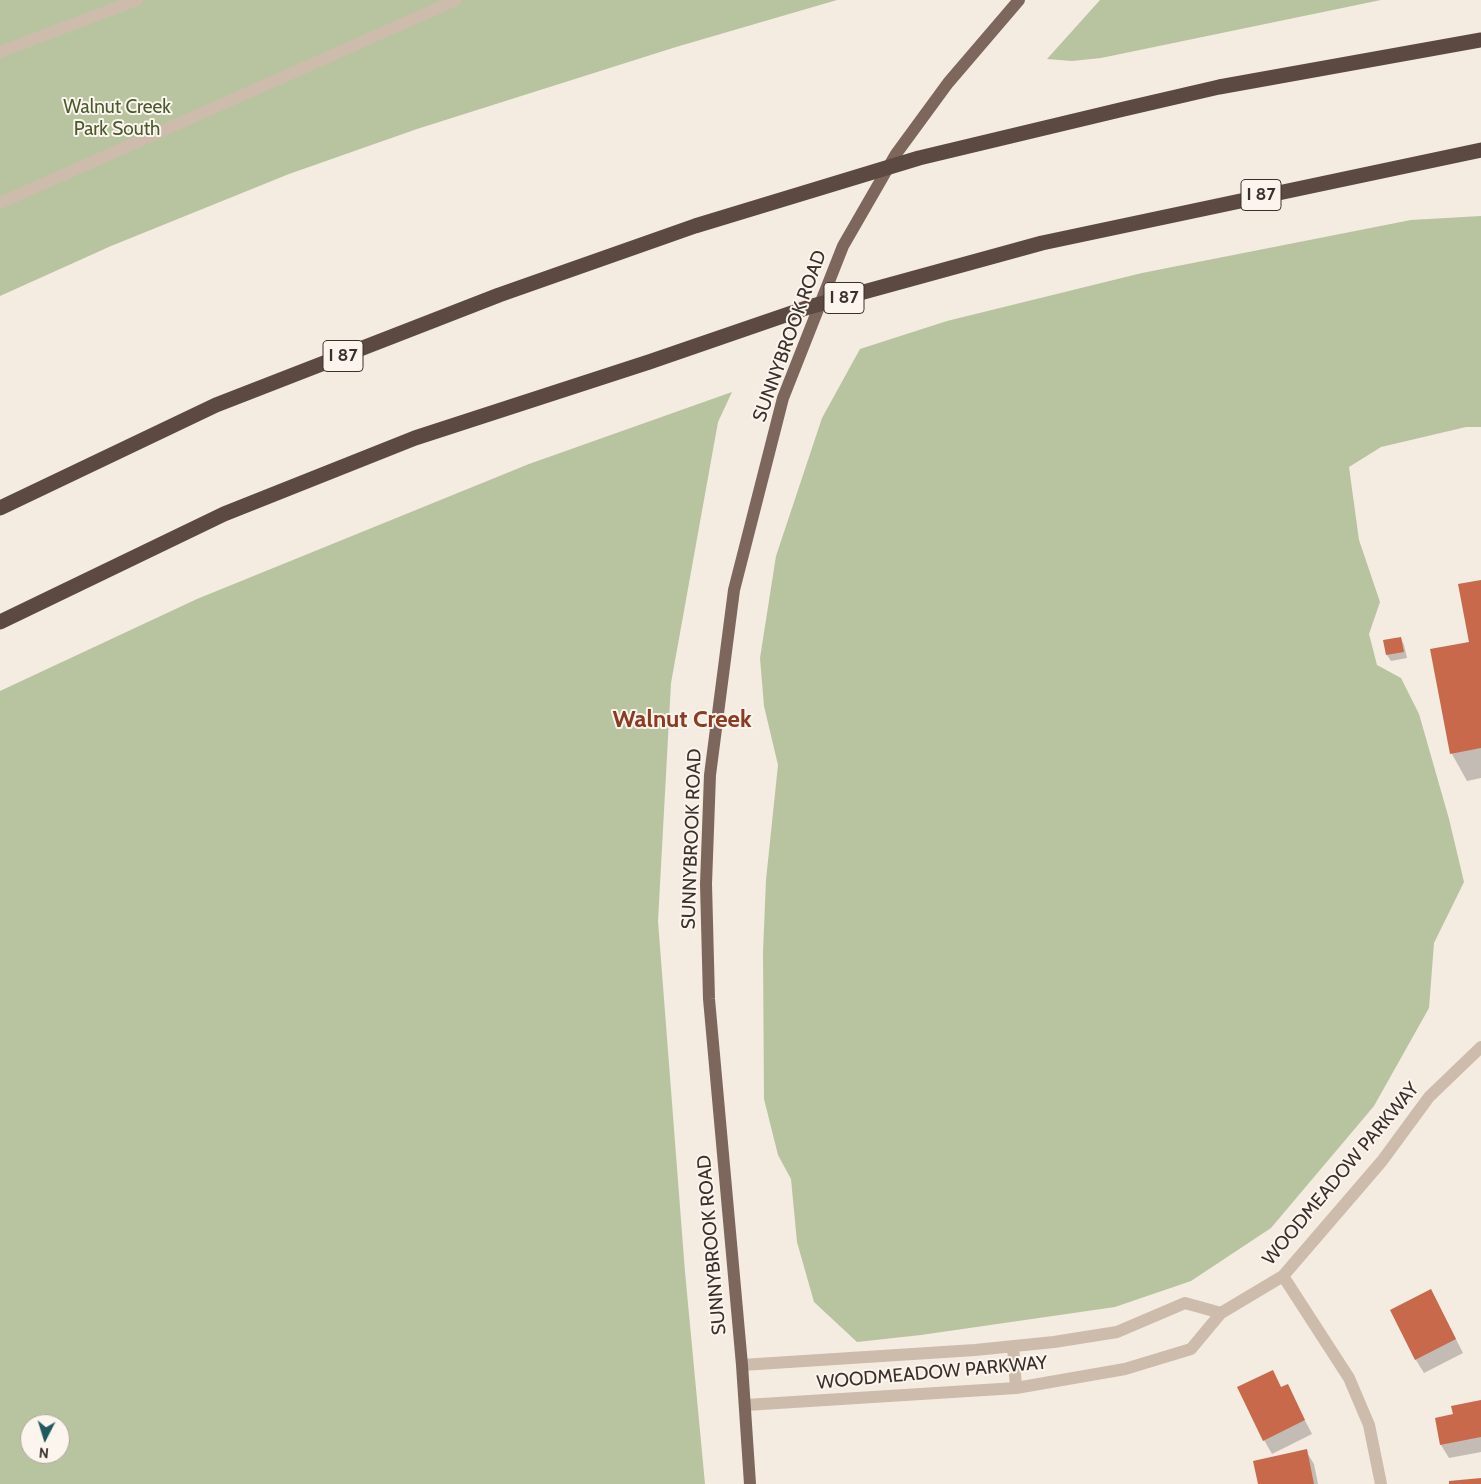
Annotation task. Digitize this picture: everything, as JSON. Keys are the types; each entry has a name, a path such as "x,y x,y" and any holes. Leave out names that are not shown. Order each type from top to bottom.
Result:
{"highway":[{"name":"I 87","path":"0,508 216,405 500,295 695,226 919,158 1124,109 1219,87 1481,40"},
{"name":"I 87","path":"0,622 224,514 415,438 649,362 810,307 1042,243 1481,150"}],"main road":[{"name":"SUNNYBROOK ROAD","path":"750,1484 746,1405 709,1000 706,884 710,775 734,590 783,398 843,246 896,154 948,83 1019,0"}],"street":[{"path":"0,52 137,0"},
{"path":"0,202 455,0"},
{"name":"WOODMEADOW PARKWAY","path":"746,1405 1016,1388 1125,1369 1191,1349 1221,1313 1283,1276 1382,1161 1429,1097 1481,1047"},
{"path":"1283,1276 1349,1378 1370,1425 1381,1484"},
{"name":"WOODMEADOW PARKWAY","path":"742,1365 976,1350 1054,1342 1117,1332 1185,1303 1221,1313"},
{"path":"1013,1346 1016,1388"}],"green space":[{"name":"Walnut Creek Park South","path":"0,0 837,0 676,47 417,129 289,174 111,246 0,296"},
{"path":"1100,0 1381,0 1101,58 1072,61 1047,59"},
{"path":"1481,216 1481,427 1466,427 1381,447 1349,467 1359,540 1380,602 1369,634 1377,665 1401,678 1419,714 1449,819 1464,882 1434,943 1429,1008 1374,1106 1271,1228 1191,1281 1115,1307 921,1335 857,1342 814,1302 797,1242 791,1179 778,1155 764,1099 763,952 766,880 778,765 764,706 760,658 776,556 822,418 860,349 947,321 1142,273 1411,220"},
{"path":"732,392 718,422 671,683 658,921 685,1272 705,1484 0,1484 0,691 197,599 529,464"}],"building":[{"path":"1481,580 1481,748 1450,754 1430,649 1469,642 1458,584"},
{"path":"1401,637 1404,652 1386,655 1383,640"},
{"path":"1431,1289 1456,1339 1415,1360 1390,1310"},
{"path":"1273,1370 1281,1387 1288,1384 1305,1420 1263,1441 1237,1387"},
{"path":"1481,1400 1481,1437 1440,1445 1435,1418 1453,1414 1451,1406"},
{"path":"1307,1449 1314,1484 1258,1484 1253,1461"},
{"path":"1481,1478 1481,1484 1449,1484 1449,1481"}],"district":[{"name":"Walnut Creek","path":"682,720"}]}
